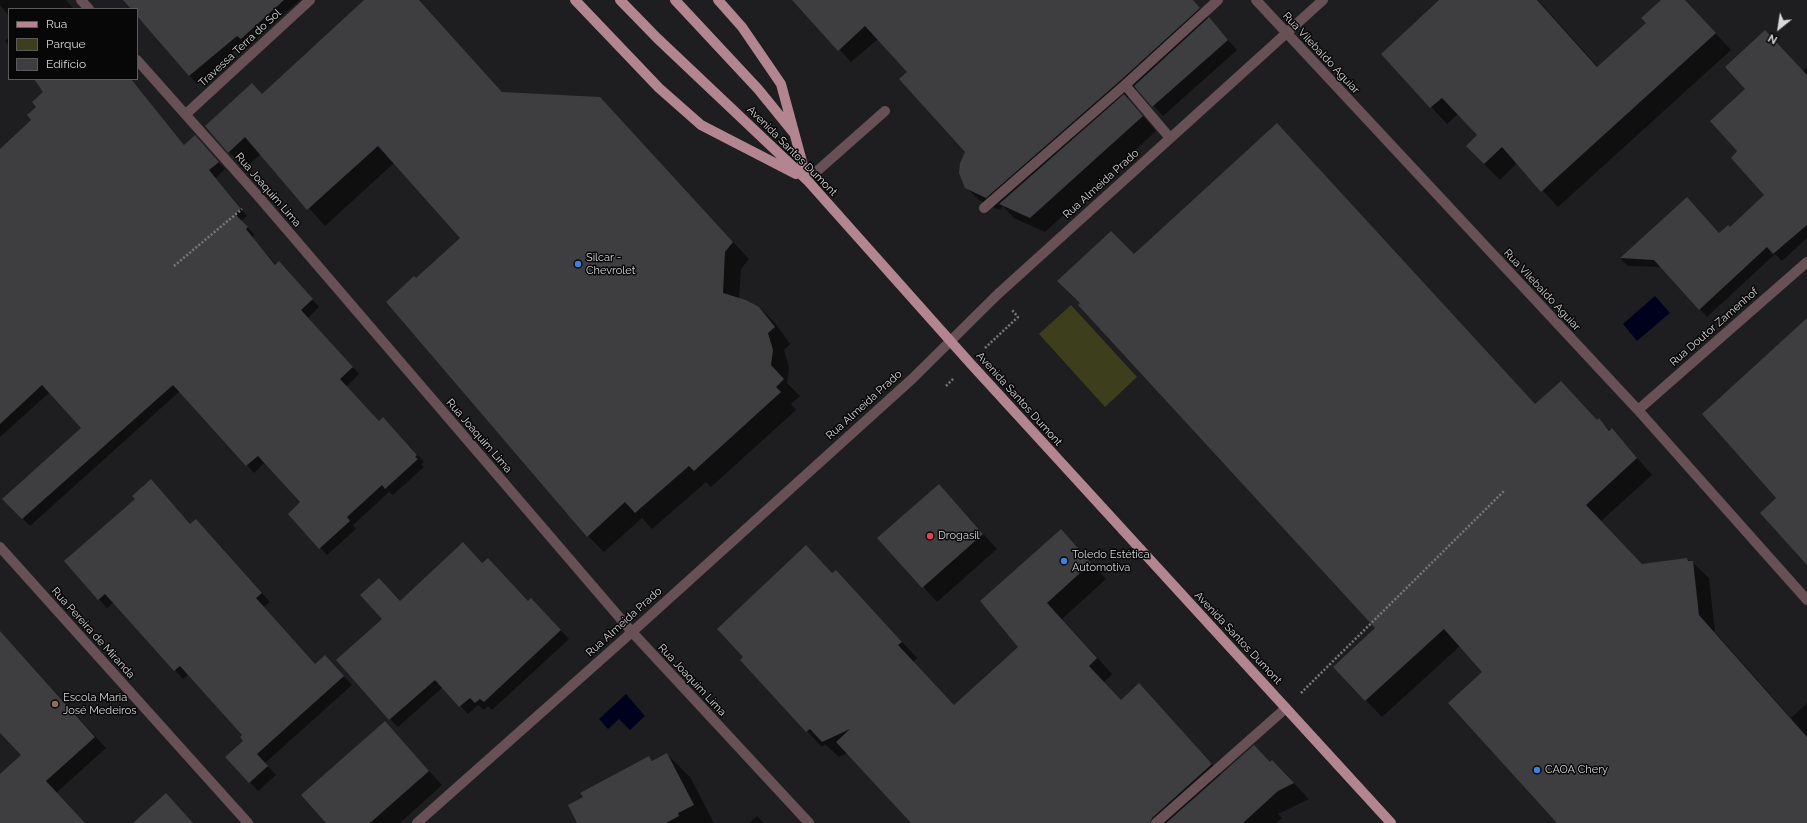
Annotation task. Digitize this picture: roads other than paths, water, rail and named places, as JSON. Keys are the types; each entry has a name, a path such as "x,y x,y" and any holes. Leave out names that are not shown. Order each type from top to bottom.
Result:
{"main road":[{"path":"575,0 659,88 700,125 807,180"},
{"name":"Avenida Santos Dumont","path":"620,0 656,38 807,180 950,340 1392,823"},
{"path":"674,0 758,89 795,135"},
{"path":"718,0 742,27 781,84 807,180"}],"street":[{"path":"81,0 88,8"},
{"name":"Travessa Terra do Sol","path":"186,114 310,0"},
{"path":"984,208 1125,85 1218,0"},
{"name":"Rua Vilebaldo Aguiar","path":"1256,0 1286,34 1638,410 1807,600"},
{"name":"Rua Almeida Prado","path":"417,823 632,632 912,379 998,294 1323,0"},
{"name":"Rua Joaquim Lima","path":"138,61 258,196 632,632 809,823"},
{"path":"1125,85 1170,138"},
{"path":"807,180 885,111"},
{"name":"Rua Doutor Zamenhof","path":"1638,410 1807,262"},
{"name":"Rua Pereira de Miranda","path":"0,547 248,823"},
{"path":"1156,823 1286,708"}],"water":[{"path":"1655,296 1670,313 1637,341 1623,324"},
{"path":"626,694 645,716 630,730 619,719 608,729 599,719"}],"place":[{"name":"Silcar - Chevrolet","path":"578,264"},
{"name":"Drogasil","path":"930,536"},
{"name":"Toledo Estética Automotiva","path":"1064,561"},
{"name":"Escola Maria José Medeiros","path":"55,704"},
{"name":"CAOA Chery","path":"1537,770"}]}
